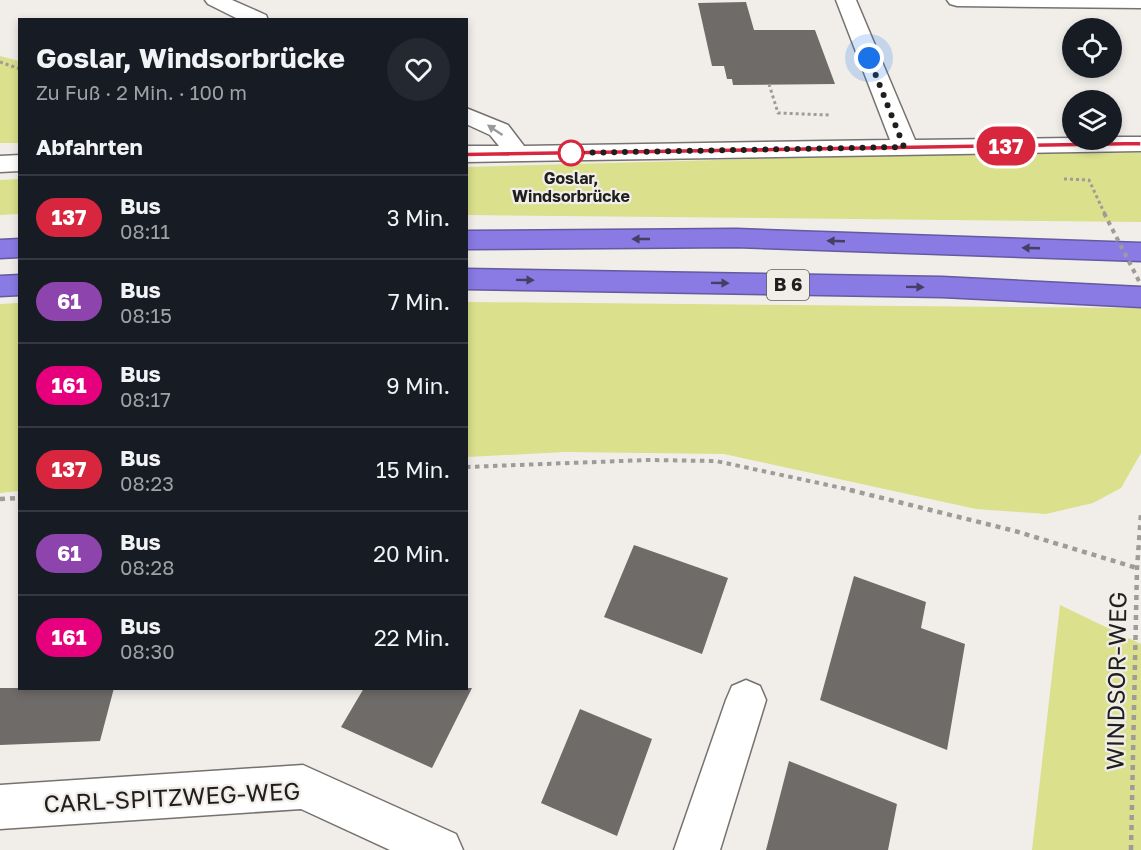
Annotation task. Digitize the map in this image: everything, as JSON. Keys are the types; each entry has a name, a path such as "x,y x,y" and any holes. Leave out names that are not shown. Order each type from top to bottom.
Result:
{"highway":[{"path":"468,240 736,238 1141,252"},
{"path":"0,249 18,248"},
{"name":"B 6","path":"468,279 942,287 1141,297"},
{"path":"0,286 18,285"}],"street":[{"path":"215,0 254,18"},
{"path":"846,0 904,147"},
{"path":"957,0 1141,2"},
{"path":"468,116 499,130 517,153"},
{"path":"468,154 1141,144"},
{"path":"0,164 18,163"},
{"path":"697,850 746,700"},
{"name":"CARL-SPITZWEG-WEG","path":"0,807 303,787 440,850"}],"path":[{"path":"0,62 18,68"},
{"path":"769,84 778,113 892,116"},
{"path":"1101,206 1141,285"},
{"path":"468,467 648,460 716,461 808,479 1004,528 1137,568"},
{"path":"0,499 18,498"},
{"name":"WINDSOR-WEG","path":"1131,850 1139,652 1137,568 1141,514"}],"green space":[{"path":"0,56 18,61 18,143 0,143"},
{"path":"1141,153 1141,222 468,215 468,167 937,154"},
{"path":"18,179 18,214 0,215 0,180"},
{"path":"468,302 1141,308 1141,453 1121,488 1093,503 1046,514 976,509 724,454 565,452 468,457"},
{"path":"18,303 18,491 0,493 0,304"},
{"path":"1060,605 1141,644 1141,850 1032,850"}],"building":[{"path":"746,2 754,30 815,30 835,84 733,85 732,79 727,79 724,66 712,66 698,3"},
{"path":"634,545 728,578 702,654 604,617"},
{"path":"854,576 926,602 921,628 965,644 947,750 820,700"},
{"path":"0,688 113,690 100,741 0,745"},
{"path":"472,688 432,768 341,727 363,690 468,690"},
{"path":"580,709 652,739 617,836 541,803"},
{"path":"789,761 897,804 888,850 766,850"}],"bus line":[{"name":"137","path":"468,154 1141,144"}],"place":[{"name":"Goslar, Windsorbrücke","path":"571,153"}],"route":[{"path":"571,153 904,147 869,58"}]}
